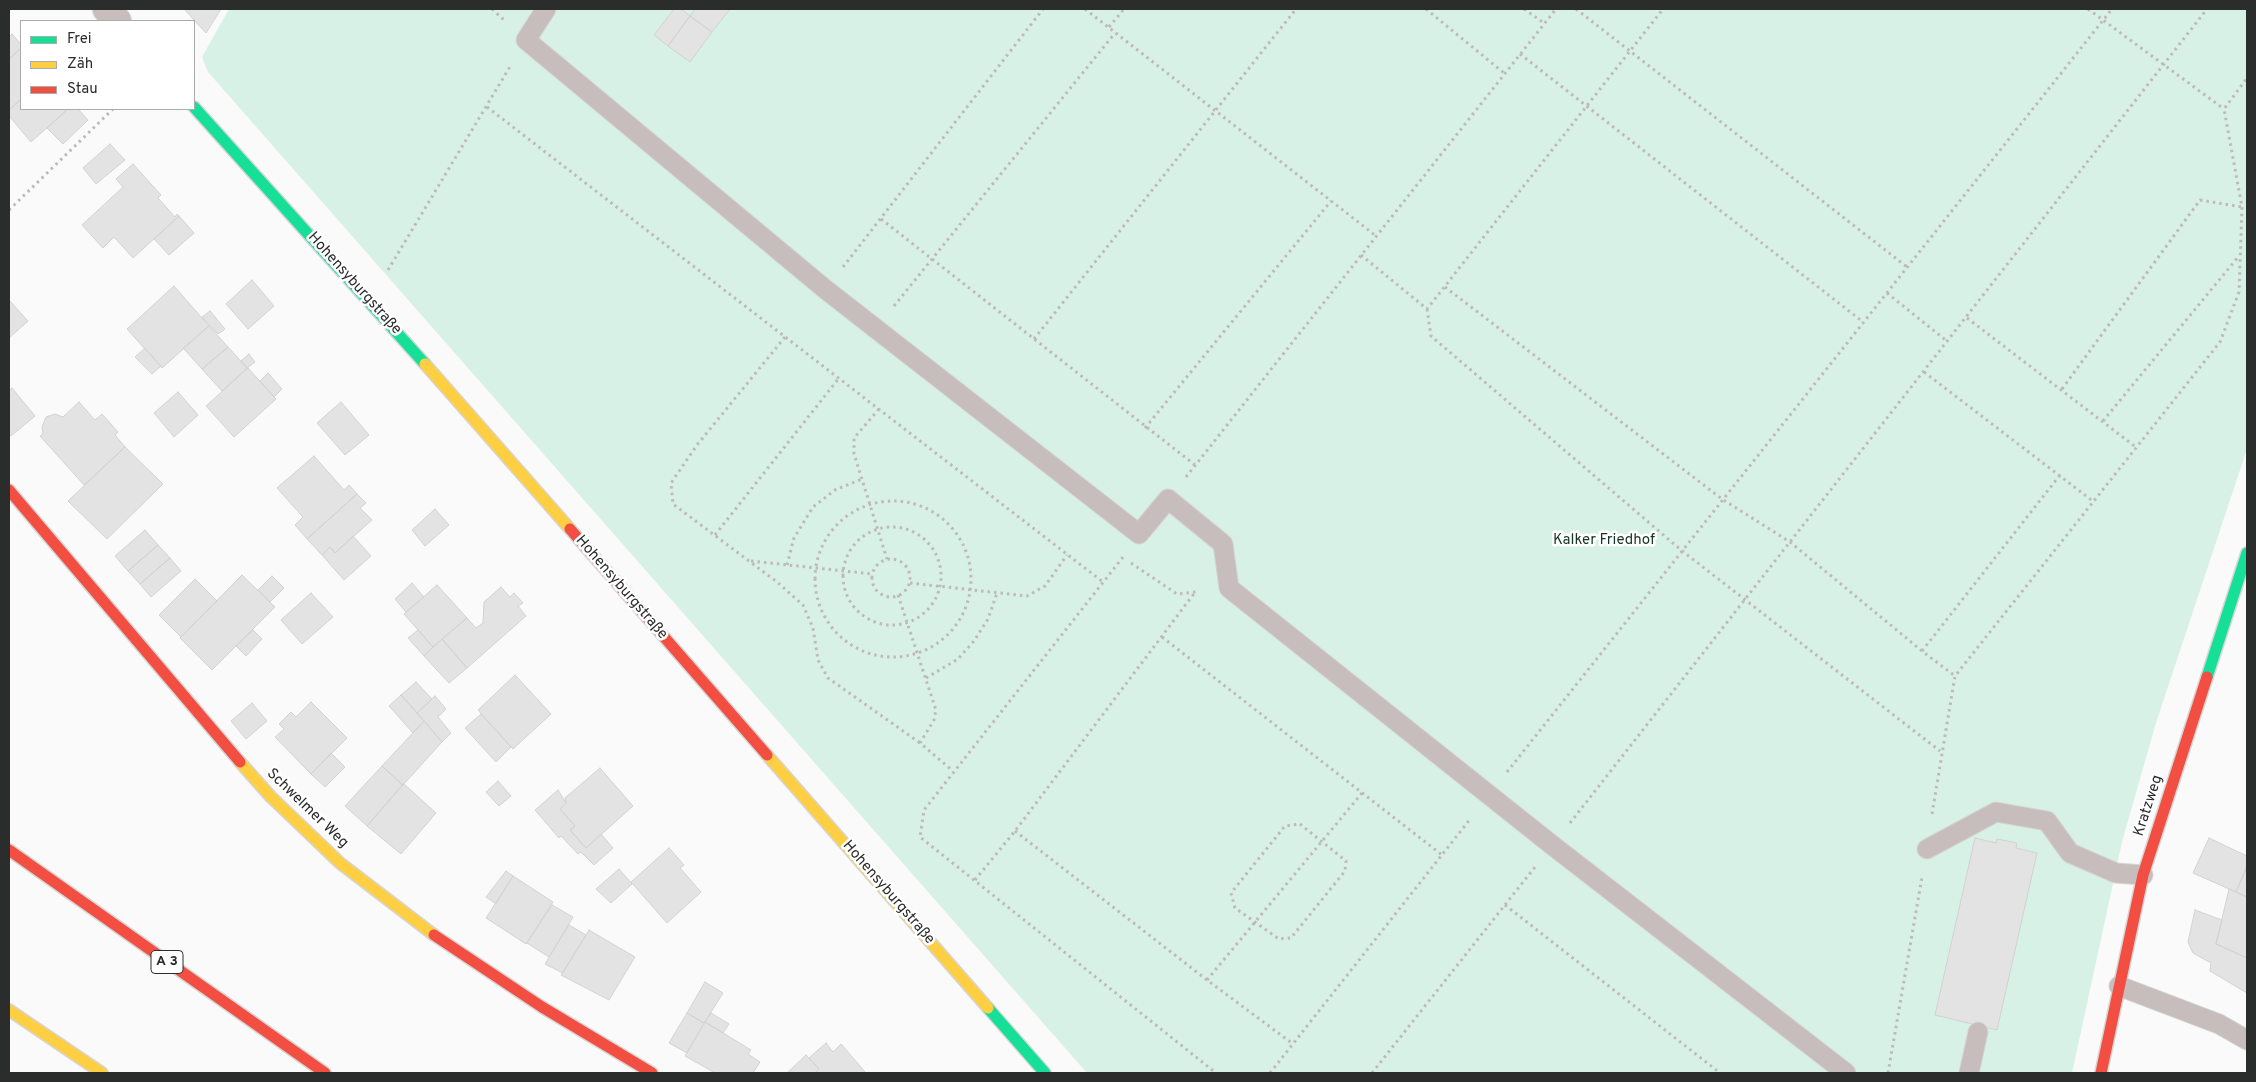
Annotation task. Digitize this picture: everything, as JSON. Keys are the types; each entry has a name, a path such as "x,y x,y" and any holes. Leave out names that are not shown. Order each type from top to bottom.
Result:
{"main road":[{"name":"Hohensyburgstraße","path":"195,108 370,301 1045,1073"},
{"name":"Schwelmer Weg","path":"9,490 210,730 270,796 340,863 444,942 542,1006 652,1073"},
{"name":"Kratzweg","path":"2106,1072 2119,986 2143,875 2247,553"},
{"name":"A 3","path":"9,850 326,1073"},
{"path":"9,1010 102,1073"}],"street":[{"path":"106,9 117,20"}],"lane":[{"path":"546,9 526,40 825,289 1139,534 1168,499 1223,544 1229,588 1552,845 1846,1073"},
{"path":"1927,849 1996,812 2047,821 2070,853 2116,873 2143,875"},
{"path":"2119,986 2219,1024 2247,1040"},
{"path":"1969,1073 1978,1032"}],"path":[{"path":"825,289 1043,9"},
{"path":"1085,9 1376,236"},
{"path":"1109,27 1124,9"},
{"path":"1034,339 1296,9"},
{"path":"1426,9 1504,73"},
{"path":"1524,9 1544,23"},
{"path":"1168,499 1556,9"},
{"path":"1576,9 1907,266"},
{"path":"1427,309 1663,9"},
{"path":"1888,1073 1955,676 2220,342 2239,292 2242,207 2224,109 2162,66 2088,9"},
{"path":"1270,1073 1681,550 2112,9"},
{"path":"1372,1073 1746,600 2207,9"},
{"path":"875,328 1116,32"},
{"path":"370,301 526,40"},
{"path":"1520,54 1862,322"},
{"path":"2224,109 2247,78"},
{"path":"487,107 1103,582"},
{"path":"9,210 112,110"},
{"path":"2062,389 2200,200 2242,207"},
{"path":"1145,428 1331,201"},
{"path":"881,219 1145,428 1195,465"},
{"path":"1361,255 1427,309 1430,336 1681,550 1941,751"},
{"path":"2102,421 2240,255"},
{"path":"1445,287 1722,499 1790,542 1922,652 1955,676"},
{"path":"1886,293 1948,342"},
{"path":"1967,318 2137,448"},
{"path":"785,337 697,445 671,483 673,504 748,560 803,605 813,628 818,660 828,678 920,743 953,771"},
{"path":"1924,372 2094,502"},
{"path":"715,535 839,378"},
{"path":"879,409 854,438 854,454 888,559"},
{"path":"1922,652 2060,475"},
{"path":"787,565 794,538 813,507 835,490 862,479"},
{"path":"888,502 908,503 927,510 944,520 958,536 967,554 971,574 970,590 963,614 952,630 936,644 918,653 898,657 878,656 859,650 842,638 828,623 820,605 815,585 816,569 823,545 834,528 849,515 870,505 888,502"},
{"path":"889,527 911,530 931,544 942,568 941,586 935,602 923,616 909,623 892,626 880,625 858,612 846,594 843,572 850,550 860,539 878,529 889,527"},
{"path":"1139,534 924,810 920,837 1216,1073"},
{"path":"910,583 1027,596 1045,586 1067,555"},
{"path":"1122,557 1177,594 1229,588"},
{"path":"888,559 902,561 909,568 910,583 902,595 891,598 879,593 873,584 872,574 876,564 888,559"},
{"path":"748,560 872,574"},
{"path":"975,880 1016,831 1196,591"},
{"path":"926,678 958,659 974,641 988,619 997,593"},
{"path":"898,596 909,623 936,710 934,720 920,743"},
{"path":"1162,637 1442,855"},
{"path":"1207,980 1362,793"},
{"path":"1300,824 1322,841 1346,861 1345,871 1291,938 1279,939 1235,908 1231,893 1285,826 1300,824"},
{"path":"1016,831 1207,980 1293,1044"},
{"path":"1504,905 1720,1073"}],"green space":[{"name":"Kalker Friedhof","path":"229,9 2247,9 2247,449 2156,723 2122,842 2072,1073 1087,1073 208,72 202,57"}],"building":[{"path":"184,9 221,9 206,33"},
{"path":"674,9 681,9 690,16 668,46 654,35"},
{"path":"695,9 730,9 712,32 690,16"},
{"path":"690,16 712,32 690,62 668,46"},
{"path":"12,34 20,43 20,49 9,59 9,37"},
{"path":"20,49 20,100 9,110 9,59"},
{"path":"20,100 20,110 67,110 31,142 9,116 9,110"},
{"path":"67,110 79,110 88,120 63,144 47,128"},
{"path":"110,144 125,160 96,184 83,168"},
{"path":"133,164 161,195 158,198 175,217 177,214 179,216 133,258 114,237 103,248 82,225 123,187 116,179"},
{"path":"179,216 194,233 169,255 154,239"},
{"path":"252,280 274,306 248,329 226,304"},
{"path":"174,286 209,326 162,368 127,329"},
{"path":"9,300 28,321 9,338"},
{"path":"210,311 225,329 218,334 202,317"},
{"path":"209,326 228,347 202,369 183,348"},
{"path":"228,347 247,368 222,391 202,369"},
{"path":"145,348 161,366 152,374 135,357"},
{"path":"249,354 255,362 247,368 241,361"},
{"path":"248,368 276,399 234,437 206,406"},
{"path":"268,373 282,389 274,397 260,381"},
{"path":"12,388 35,416 11,436 9,434 9,391"},
{"path":"178,392 198,415 174,437 154,413"},
{"path":"79,402 95,420 102,414 118,432 115,435 125,447 84,485 40,436 43,434 42,427 46,417 55,414 63,417"},
{"path":"341,402 369,435 345,455 317,423"},
{"path":"125,447 163,484 107,539 68,501"},
{"path":"314,456 344,490 349,485 357,494 307,539 295,525 303,517 277,488"},
{"path":"357,494 366,503 360,508 372,520 335,553 330,547 322,555 307,539"},
{"path":"435,509 449,525 425,546 412,530"},
{"path":"145,530 158,545 128,571 115,556"},
{"path":"353,536 371,556 344,580 322,555 330,547 335,553"},
{"path":"158,545 170,558 140,584 128,571"},
{"path":"170,558 181,571 151,597 140,584"},
{"path":"242,575 275,607 212,670 180,638"},
{"path":"272,576 284,588 270,602 258,590"},
{"path":"195,579 217,601 181,637 159,615"},
{"path":"412,583 424,597 406,612 395,599"},
{"path":"437,585 467,618 433,647 404,614"},
{"path":"501,587 510,597 514,593 523,603 518,606 526,616 467,668 442,639 467,618 476,628 483,623 484,602"},
{"path":"311,593 333,617 302,644 281,620"},
{"path":"253,630 262,639 246,656 236,646"},
{"path":"418,630 433,647 424,656 408,638"},
{"path":"442,639 467,668 449,683 424,656"},
{"path":"515,675 551,714 513,749 478,710"},
{"path":"416,682 432,699 417,713 401,695"},
{"path":"401,695 424,721 413,733 389,706"},
{"path":"435,696 446,709 438,717 451,733 442,742 417,713"},
{"path":"311,702 347,738 311,774 275,737 284,729 279,724 291,712 296,717"},
{"path":"252,703 267,721 246,739 231,721"},
{"path":"481,714 511,747 496,762 465,728"},
{"path":"424,721 442,742 403,785 382,766"},
{"path":"331,753 345,767 325,787 311,774"},
{"path":"382,766 402,785 367,826 345,806"},
{"path":"600,768 633,806 586,848 570,830 575,826 560,809 566,803 565,798"},
{"path":"498,781 511,796 499,806 486,792"},
{"path":"404,784 436,813 401,854 367,826"},
{"path":"558,790 566,803 560,809 575,826 570,830 586,848 601,834 613,848 594,865 581,852 578,854 561,836 559,838 535,810"},
{"path":"1975,838 1996,843 1997,839 2017,843 2016,848 2037,853 1997,1030 1935,1015"},
{"path":"2209,838 2247,856 2247,867 2236,892 2193,873"},
{"path":"669,848 684,865 680,868 701,892 667,923 631,882"},
{"path":"619,869 632,884 611,903 596,889"},
{"path":"2247,869 2247,897 2236,892"},
{"path":"506,871 513,876 496,904 486,897"},
{"path":"513,876 553,902 526,944 486,918"},
{"path":"2229,889 2247,897 2247,958 2216,944"},
{"path":"552,905 573,917 549,957 527,943"},
{"path":"2195,910 2222,920 2216,944 2247,958 2247,993 2210,971 2211,963 2193,953 2188,942"},
{"path":"569,925 586,935 563,973 545,964"},
{"path":"589,930 635,957 609,1000 561,975"},
{"path":"705,982 723,993 704,1023 687,1013"},
{"path":"687,1013 704,1023 687,1053 669,1043"},
{"path":"711,1013 729,1024 723,1033 705,1022"},
{"path":"705,1022 751,1050 748,1054 760,1062 753,1073 715,1073 685,1056"},
{"path":"826,1043 833,1052 841,1044 866,1073 815,1073 819,1069 809,1058"},
{"path":"806,1055 819,1069 815,1073 787,1073"}],"traffic: fast":[{"path":"195,108 425,364"},
{"path":"2207,677 2247,553"},
{"path":"988,1008 1045,1073"}],"traffic: slow":[{"path":"425,364 570,529"},
{"path":"767,755 988,1008"},
{"path":"240,762 270,796 340,863 434,935"},
{"path":"9,1010 102,1073"}],"traffic: jam":[{"path":"9,490 240,762"},
{"path":"570,529 767,755"},
{"path":"2101,1073 2143,875 2207,677"},
{"path":"9,850 325,1073"},
{"path":"434,935 542,1007 652,1073"}]}
